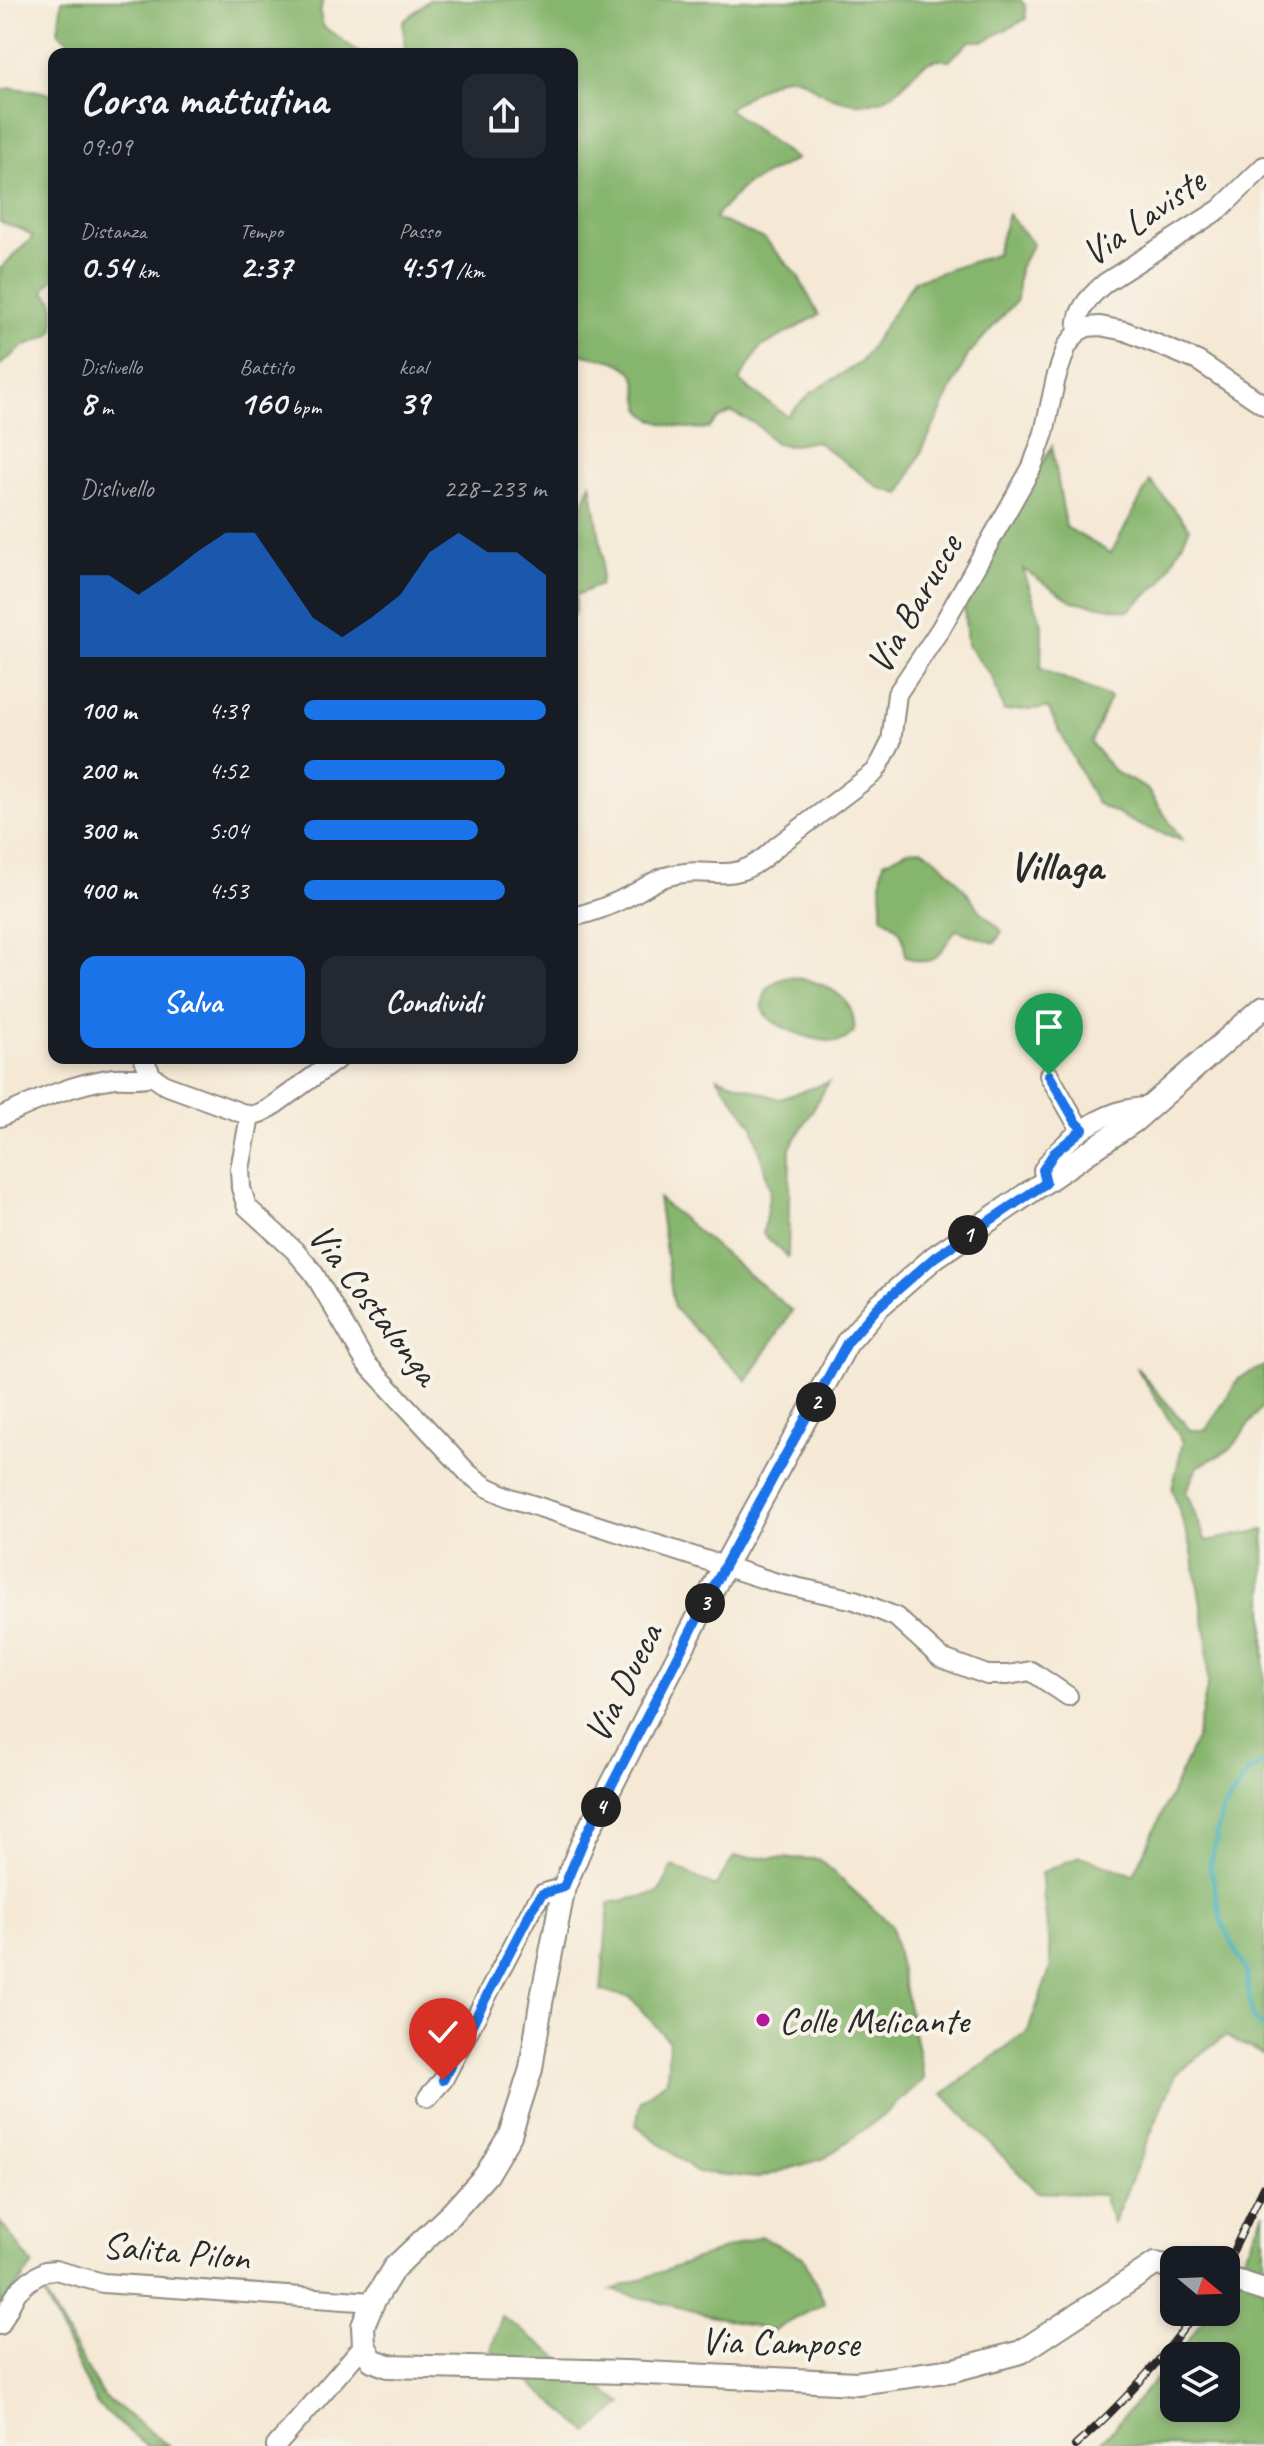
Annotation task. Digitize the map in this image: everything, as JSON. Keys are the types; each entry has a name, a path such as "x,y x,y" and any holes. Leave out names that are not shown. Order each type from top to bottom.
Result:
{"street":[{"name":"Via Laviste","path":"1078,332 1076,322 1089,297 1105,283 1220,209 1264,166"},
{"path":"1078,332 1087,327 1100,326 1125,331 1198,361 1264,405"},
{"name":"Via Barucce","path":"578,915 630,896 667,876 732,874 762,861 875,772 891,742 897,694 941,628 1032,467 1044,433 1056,378 1067,346 1078,332"},
{"name":"Via Dueca","path":"364,2345 363,2326 373,2302 394,2268 452,2213 486,2175 510,2135 531,2069 564,1887 586,1835 724,1567 847,1343 878,1307 935,1257 1134,1121 1264,1007"},
{"path":"146,1064 152,1076 165,1085 250,1116 270,1108 331,1064"},
{"path":"1049,1075 1083,1129"},
{"path":"0,1117 58,1091 116,1078 152,1076"},
{"path":"1046,1183 1043,1170 1054,1153 1083,1129 1120,1111 1153,1106"},
{"name":"Via Costalonga","path":"250,1116 240,1169 241,1188 247,1207 285,1241 313,1272 366,1363 469,1474 487,1487 511,1498 724,1567 777,1583 855,1600 896,1617 941,1658 987,1675 1031,1671 1068,1696"},
{"path":"428,2097 443,2080 533,1907 542,1894 564,1887"},
{"name":"Via Campose","path":"364,2345 372,2360 388,2366 625,2372 857,2383 954,2370 1021,2352 1155,2264 1160,2265"},
{"name":"Salita Pilon","path":"0,2325 17,2292 45,2271 55,2270 103,2283 373,2302"},
{"path":"1240,2282 1264,2290"},
{"path":"276,2446 364,2345"}],"green space":[{"path":"62,0 323,0 320,13 323,26 353,48 78,48 58,32"},
{"path":"429,0 1020,0 1025,5 1026,19 984,41 970,41 950,60 938,60 919,68 898,90 879,101 857,103 833,98 801,79 787,77 766,85 728,109 796,159 744,186 714,218 765,239 798,276 819,315 760,348 739,381 787,416 811,393 861,362 914,281 996,254 1008,214 1033,244 1019,268 1017,300 968,355 901,494 880,488 816,441 789,446 775,443 756,424 731,412 709,428 661,423 652,419 641,407 636,380 631,371 614,361 578,353 578,48 405,48 403,22"},
{"path":"12,88 48,94 48,286 44,291 48,295 48,336 24,346 0,365 0,269 33,237 0,222 0,90"},
{"path":"1052,446 1066,527 1111,553 1150,481 1190,528 1162,582 1128,611 1072,601 1023,569 1042,624 1041,669 1110,697 1091,743 1115,772 1147,789 1182,840 1139,825 1096,803 1048,708 1004,711 992,677 967,645 964,606"},
{"path":"591,483 603,558 600,585 578,594 578,517"},
{"path":"922,849 947,869 981,912 1002,931 995,943 956,930 941,952 931,960 905,956 900,932 882,916 882,869 884,862 908,850"},
{"path":"789,977 825,986 844,999 854,1020 854,1033 844,1040 826,1041 789,1030 769,1018 763,1008 767,990 774,982"},
{"path":"717,1077 779,1099 829,1082 790,1148 788,1257 763,1234 770,1190 753,1126"},
{"path":"658,1198 792,1311 747,1381 674,1308"},
{"path":"1264,1366 1264,1404 1231,1449 1197,1467 1186,1492 1206,1541 1264,1530 1264,2055 1225,2036 1176,2074 1113,2223 1103,2195 1037,2192 943,2094 1028,2031 1051,1966 1041,1873 1080,1856 1134,1875 1196,1739 1208,1683 1207,1638 1191,1547 1172,1489 1183,1442 1136,1367 1190,1430 1206,1430 1239,1378"},
{"path":"734,1857 819,1859 891,1925 924,2079 885,2114 825,2158 758,2178 697,2172 636,2125 641,2100 667,2080 669,2041 630,1997 601,1991 609,1903 659,1893 673,1866 715,1887"},
{"path":"1264,2212 1264,2446 1098,2446 1160,2374 1160,2422 1240,2422 1240,2342 1187,2342 1199,2326 1240,2326 1240,2262"},
{"path":"0,2222 33,2265 0,2308"},
{"path":"760,2236 803,2257 825,2303 773,2331 611,2290"},
{"path":"40,2286 102,2395 169,2446 147,2446 97,2405"},
{"path":"502,2316 623,2404 588,2432 491,2350"}],"waterway":[{"path":"1264,1763 1248,1772 1222,1812 1210,1865 1222,1923 1246,1972 1252,2017 1264,2029"}],"railway":[{"path":"1236,2246 1264,2187"},
{"path":"1075,2446 1139,2382 1186,2326"}],"place":[{"name":"Colle Melicante","path":"763,2020"}],"district":[{"name":"Villaga","path":"1056,866"}],"route":[{"path":"443,2080 533,1907 542,1894 564,1887 586,1835 724,1567 847,1343 878,1307 935,1257 1046,1183 1043,1170 1054,1153 1083,1129 1049,1075"}]}
